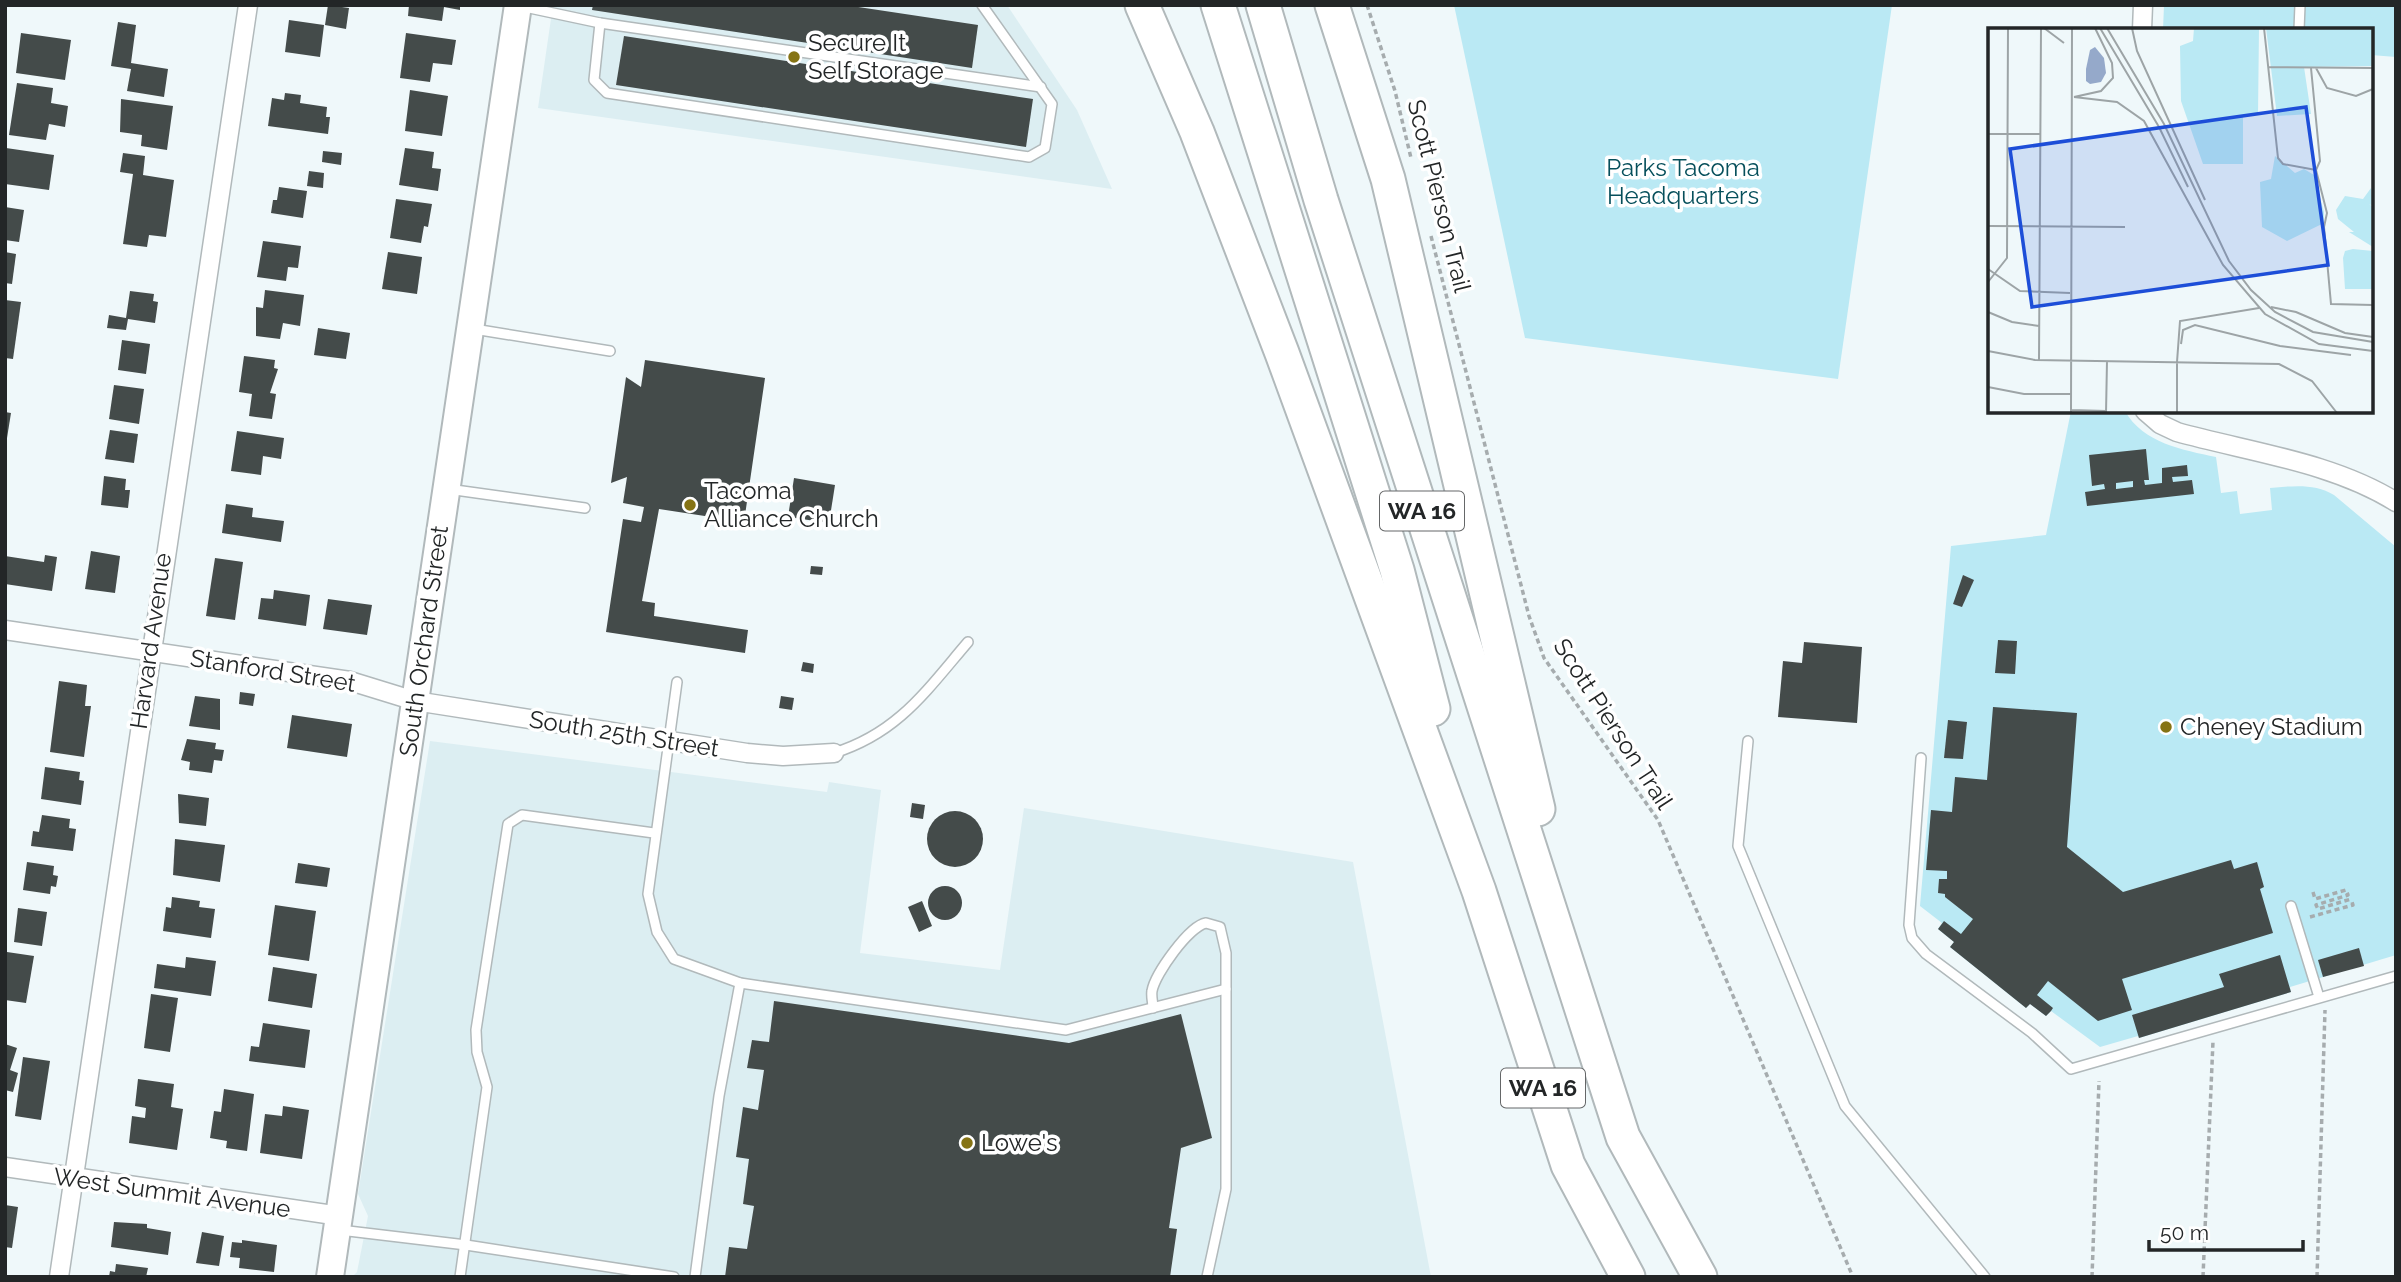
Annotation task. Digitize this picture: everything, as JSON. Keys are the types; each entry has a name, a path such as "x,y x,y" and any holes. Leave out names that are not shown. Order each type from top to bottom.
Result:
{"highway":[{"path":"1142,5 1197,132"},
{"path":"1149,5 1282,353 1479,891"},
{"name":"WA 16","path":"1218,5 1397,570 1479,891 1568,1165 1628,1277"},
{"name":"WA 16","path":"1263,5 1321,200 1623,1137 1700,1277"},
{"path":"1332,5 1388,179 1510,681 1585,1016"}],"main road":[{"name":"South Orchard Street","path":"330,1277 518,6"}],"street":[{"name":"Harvard Avenue","path":"59,1277 149,651 248,5"},
{"path":"2142,28 2143,5"},
{"path":"2147,413 2160,424 2177,432 2323,471 2365,485 2396,502"},
{"name":"Stanford Street","path":"5,630 350,681 415,701"},
{"name":"South 25th Street","path":"415,701 668,741 783,756 834,753"},
{"name":"West Summit Avenue","path":"5,1167 338,1223"}],"lane":[{"path":"600,23 594,80 607,93 1029,157 1045,148 1052,104 982,5"},
{"path":"2299,28 2300,5"},
{"path":"518,6 600,23 1041,87"},
{"path":"470,329 610,351"},
{"path":"446,489 585,508"},
{"path":"834,753 863,744 906,714 968,642"},
{"path":"677,682 654,833 648,894 657,932 674,959 740,983 1066,1030 1226,989"},
{"path":"1748,741 1738,846 1845,1106 1985,1277"},
{"path":"1921,758 1909,925 1912,938 1926,954 2032,1033 2071,1069 2396,976"},
{"path":"460,1277 487,1087 486,1075 477,1052 476,1030 508,824 522,814 654,833"},
{"path":"2291,906 2319,997"},
{"path":"1153,1008 1151,993 1161,971 1194,928 1202,923 1217,925 1223,932 1226,989 1226,1189 1207,1277"},
{"path":"695,1277 719,1096 740,983"},
{"path":"338,1223 674,1277"}],"path":[{"name":"Scott Pierson Trail","path":"1367,5 1395,91 1415,171"},
{"name":"Scott Pierson Trail","path":"1428,224 1529,617 1544,658 1658,820 1853,1277"},
{"path":"2295,921 2353,905 2351,899 2318,909 2316,905 2348,895 2346,890 2315,899 2313,892"},
{"path":"2317,1277 2327,1014 2319,997"},
{"path":"2203,1277 2214,1029"},
{"path":"2092,1277 2099,1081"}],"shaded area":[{"name":"Secure It Self Storage","path":"553,5 1007,5 1077,110 1112,189 538,108"},
{"path":"430,741 827,792 829,782 881,790 860,953 1000,970 1024,808 1353,862 1431,1277 352,1277 357,1272 368,1216 358,1194"}],"green space":[{"name":"Parks Tacoma Headquarters","path":"1454,5 1892,5 1838,379 1525,338"},
{"path":"2164,5 2396,5 2396,57 2373,55 2373,28 2163,28"},
{"name":"Cheney Stadium","path":"2071,413 2126,413 2142,431 2153,438 2177,448 2216,457 2221,493 2237,491 2240,514 2272,510 2270,488 2303,486 2319,489 2334,495 2396,547 2396,955 2290,987 2291,992 2139,1038 2138,1036 2100,1047 2051,1011 2046,1016 2030,1004 2026,1008 1950,947 1954,942 1938,929 1942,923 1920,906 1951,546 2046,535"}],"building":[{"path":"328,5 349,8 346,29 325,25"},
{"path":"409,5 460,5 460,10 444,7 442,21 408,16"},
{"path":"593,5 845,5 978,25 972,68 592,10"},
{"path":"289,20 324,25 320,57 285,52"},
{"path":"118,22 136,25 131,63 168,69 164,97 127,91 131,69 111,66"},
{"path":"21,33 71,40 65,80 16,73"},
{"path":"406,33 456,40 452,65 433,63 430,82 400,78"},
{"path":"624,36 1033,99 1026,147 616,85"},
{"path":"17,83 53,88 51,103 68,106 65,127 49,124 46,140 9,135"},
{"path":"410,90 448,96 442,136 405,131"},
{"path":"285,93 301,95 300,103 327,107 326,117 330,117 328,134 268,126 272,98 284,100"},
{"path":"121,99 173,106 167,150 141,146 142,135 120,132"},
{"path":"6,148 54,155 49,190 5,184"},
{"path":"405,148 434,152 432,168 441,169 438,191 399,185"},
{"path":"323,151 342,153 341,165 322,162"},
{"path":"123,153 145,156 143,175 174,180 166,237 149,235 147,247 123,244 133,174 120,172"},
{"path":"309,171 324,173 323,188 307,186"},
{"path":"279,187 307,191 303,218 271,213"},
{"path":"396,199 432,204 428,227 424,226 421,243 390,238"},
{"path":"5,207 24,210 19,242 5,240"},
{"path":"263,241 301,246 298,268 288,267 286,281 257,277"},
{"path":"5,252 16,254 12,284 5,283"},
{"path":"388,252 422,257 417,294 382,289"},
{"path":"265,290 304,295 300,326 283,323 280,339 256,336 256,307 263,308"},
{"path":"130,291 154,294 153,301 158,302 155,323 128,319 126,330 107,328 109,315 126,318"},
{"path":"5,300 21,302 13,359 5,358"},
{"path":"318,328 350,333 346,359 314,355"},
{"path":"122,340 150,344 146,374 118,370"},
{"path":"244,356 275,360 274,368 278,369 270,393 276,394 272,419 249,416 252,394 239,392"},
{"name":"Tacoma Alliance Church","path":"645,360 765,378 744,522 659,509 642,601 655,603 654,616 748,630 745,653 606,632 623,519 641,522 644,507 623,503 627,477 611,483 626,377 641,387"},
{"path":"114,385 144,389 139,424 109,419"},
{"path":"5,412 11,413 7,438 5,438"},
{"path":"110,430 138,434 134,463 105,459"},
{"path":"237,431 284,438 281,459 263,456 261,475 231,471"},
{"path":"2146,449 2149,480 2144,480 2145,485 2162,483 2162,468 2187,465 2188,476 2172,477 2173,482 2192,480 2194,494 2087,506 2085,492 2105,489 2104,484 2092,486 2089,455","holes":["2133,481 2133,487 2116,489 2116,483"]},
{"path":"104,476 126,479 125,490 130,490 128,508 101,505"},
{"path":"794,478 835,485 829,523 788,517"},
{"path":"226,504 253,508 252,517 284,521 281,542 222,533"},
{"path":"91,551 120,556 115,593 85,589"},
{"path":"45,555 57,557 52,591 5,584 5,556 44,562"},
{"path":"215,558 243,562 235,620 206,616"},
{"path":"811,566 823,567 822,575 810,574"},
{"path":"1963,575 1974,580 1962,607 1953,604"},
{"path":"274,590 310,595 306,626 258,619 261,598 273,599"},
{"path":"328,599 372,605 367,635 323,629"},
{"path":"1998,640 2017,641 2015,674 1995,673"},
{"path":"1804,642 1862,647 1857,723 1778,717 1783,661 1802,663"},
{"path":"803,662 814,664 813,673 801,671"},
{"path":"59,681 87,685 85,706 91,706 84,757 50,752"},
{"path":"240,692 255,694 253,706 239,704"},
{"path":"195,696 220,699 220,730 189,726"},
{"path":"781,696 794,698 792,710 779,708"},
{"path":"1993,707 2077,713 2067,847 2123,892 2231,860 2234,869 2257,862 2264,887 2260,889 2273,933 2122,979 2132,1010 2098,1021 2048,981 2037,995 2053,1008 2051,1011 2046,1016 2030,1004 2026,1008 1950,947 1954,942 1938,929 1944,921 1961,934 1973,919 1945,897 1945,894 1938,893 1939,879 1947,879 1947,871 1926,870 1931,810 1952,812 1955,777 1987,780"},
{"path":"292,715 352,724 347,757 287,748"},
{"path":"1948,720 1967,722 1963,759 1944,758"},
{"path":"187,739 216,743 215,749 224,750 222,761 214,760 212,773 189,770 190,762 181,760"},
{"path":"45,767 80,772 79,780 84,781 81,805 41,799"},
{"path":"178,794 209,798 206,826 179,823"},
{"path":"912,803 925,805 923,819 910,817"},
{"path":"949,811 961,811 971,815 979,823 983,839 979,855 971,863 961,867 949,867 939,863 931,855 927,845 927,833 931,823 939,815"},
{"path":"42,815 70,819 69,828 76,829 73,851 31,846 33,831 39,832"},
{"path":"175,839 225,845 220,882 173,875"},
{"path":"27,862 54,866 53,875 58,876 56,887 51,886 50,894 23,890"},
{"path":"298,863 330,868 327,887 295,883"},
{"path":"945,886 957,891 962,903 957,915 945,920 933,915 928,903 933,891"},
{"path":"172,897 200,901 199,907 215,909 211,938 163,931 166,907 171,908"},
{"path":"922,901 932,926 919,932 908,907"},
{"path":"275,905 316,911 309,961 268,955"},
{"path":"18,908 47,912 42,946 14,942"},
{"path":"2359,948 2364,966 2323,977 2318,960"},
{"path":"7,952 34,956 26,1003 5,1000"},
{"path":"2280,955 2291,992 2139,1038 2132,1015 2224,987 2219,974"},
{"path":"186,957 216,961 211,996 154,988 157,964 185,968"},
{"path":"273,967 317,974 312,1008 268,1001"},
{"path":"151,994 178,998 170,1052 144,1048"},
{"name":"Lowe's","path":"774,1001 1069,1043 1181,1014 1212,1138 1181,1148 1169,1228 1177,1229 1170,1277 725,1277 729,1247 747,1249 754,1206 743,1204 749,1159 736,1157 743,1107 758,1110 764,1070 747,1068 752,1040 769,1042"},
{"path":"263,1023 310,1030 305,1068 249,1061 251,1046 259,1047"},
{"path":"5,1044 17,1048 10,1070 18,1073 13,1092 5,1090"},
{"path":"23,1057 50,1061 41,1120 15,1116"},
{"path":"138,1079 174,1084 171,1107 183,1109 177,1150 129,1143 132,1116 145,1118 146,1108 135,1106"},
{"path":"224,1089 254,1094 247,1151 226,1148 227,1141 210,1138 214,1111 221,1112"},
{"path":"283,1106 309,1110 302,1159 260,1153 265,1114 282,1116"},
{"path":"5,1205 18,1207 12,1248 5,1247"},
{"path":"114,1222 147,1224 147,1228 171,1232 168,1255 111,1247"},
{"path":"202,1232 224,1236 219,1266 196,1263"},
{"path":"242,1240 277,1245 274,1272 239,1268 240,1258 230,1257 232,1242 242,1243"},
{"path":"116,1264 148,1268 146,1277 109,1277 110,1271 115,1272"}],"place":[{"name":"Secure It Self Storage","path":"794,57"},
{"name":"Tacoma Alliance Church","path":"690,505"},
{"name":"Cheney Stadium","path":"2166,727"},
{"name":"Lowe's","path":"967,1143"}]}
